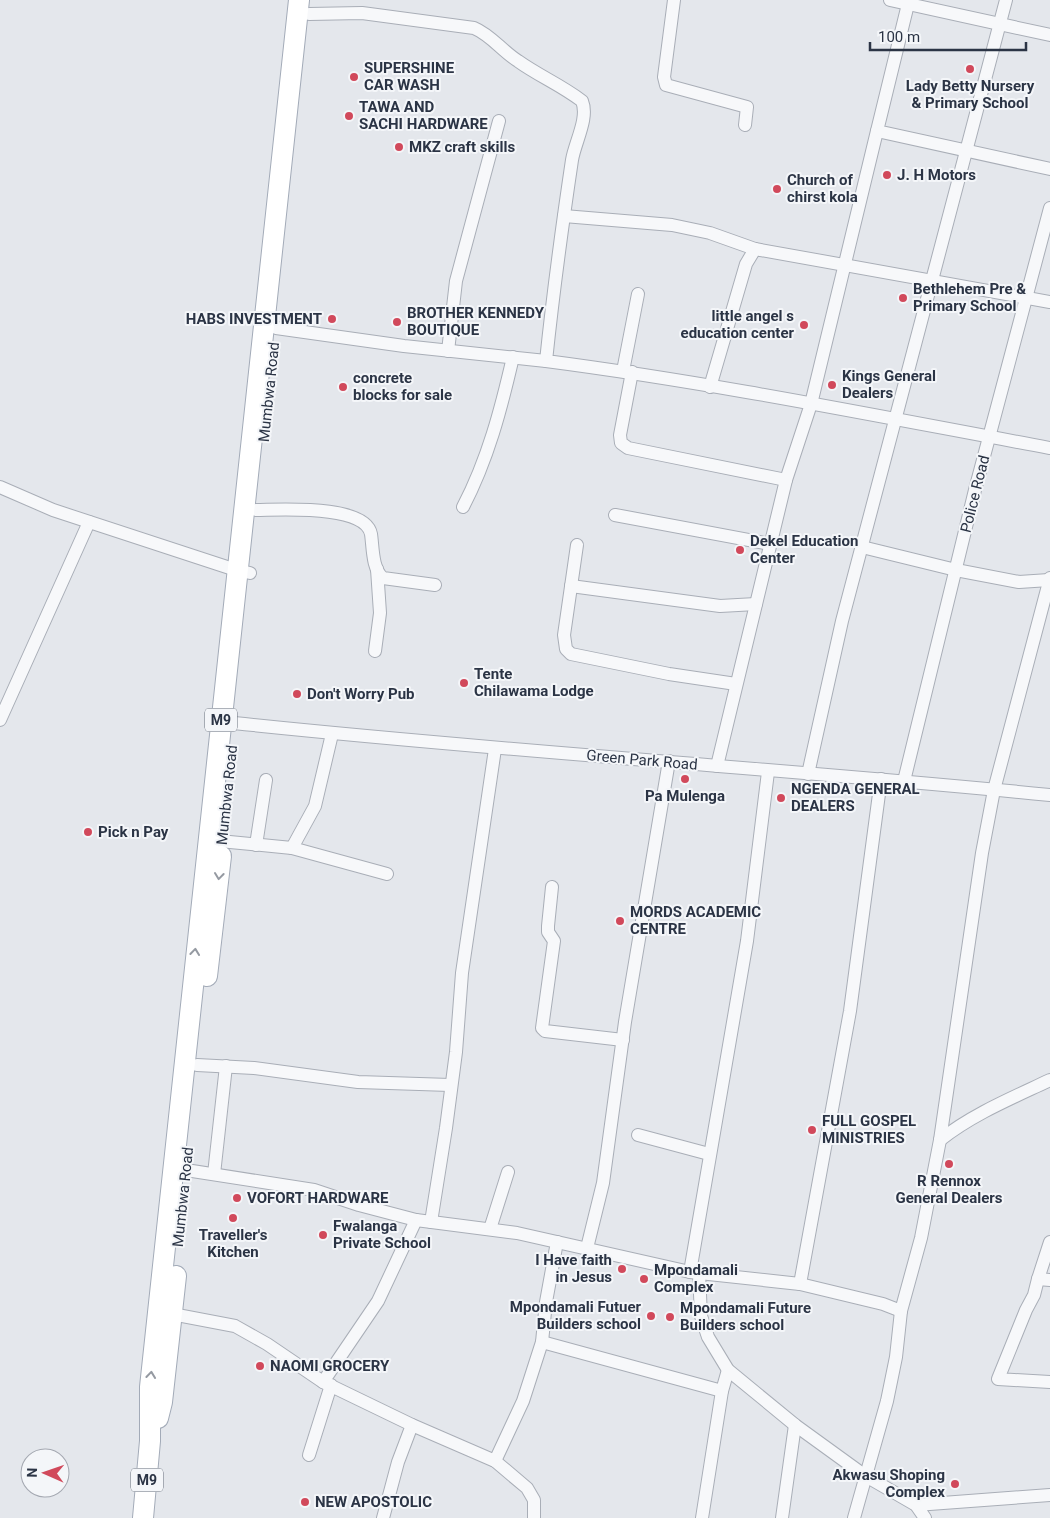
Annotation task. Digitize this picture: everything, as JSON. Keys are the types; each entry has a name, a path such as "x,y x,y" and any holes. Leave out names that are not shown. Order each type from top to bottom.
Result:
{"main road":[{"name":"Mumbwa Road","path":"143,1518 150,1441 149,1393 180,1169 197,1065 215,841 234,723 243,572 256,510 256,453 276,328 298,120 291,100 306,40 306,5"},
{"name":"Mumbwa Road","path":"150,1441 162,1402 172,1314 180,1169 243,572 306,5"}],"street":[{"path":"674,0 664,77 666,85 747,107 745,124"},
{"path":"890,0 1050,35"},
{"path":"808,774 895,417 1006,0"},
{"path":"717,766 786,480 811,404 909,3"},
{"path":"306,5 474,28 486,35 517,61 560,84 582,101 584,115 573,156 546,361"},
{"path":"448,351 460,265 499,121"},
{"path":"878,131 1050,169"},
{"name":"Police Road","path":"904,781 989,437 1050,208"},
{"path":"564,216 672,225 710,233 755,249 1050,302"},
{"path":"710,387 746,264 755,249"},
{"path":"638,294 627,372 620,435 621,444 628,448 786,480"},
{"path":"276,328 627,372 895,417 1050,448"},
{"path":"463,508 479,477 492,438 513,357"},
{"path":"0,487 89,522 243,572"},
{"path":"256,510 344,514 359,519 370,530 380,613 375,652"},
{"path":"615,515 770,544"},
{"path":"0,720 89,522"},
{"path":"577,545 564,635 566,648 571,654 669,674 736,684"},
{"path":"854,1518 864,1475 887,1400 896,1357 901,1311 921,1238 940,1140 982,853 994,790 1050,579 1018,582 956,570 862,547"},
{"path":"376,569 384,578 435,585"},
{"path":"571,586 720,606 756,604"},
{"name":"Green Park Road","path":"234,723 495,749 669,761 768,772 904,781 1050,795"},
{"path":"292,848 315,806 332,734"},
{"path":"431,1222 456,1052 462,972 495,749"},
{"path":"587,1248 603,1183 623,1040 669,761"},
{"path":"768,772 747,940 709,1154 694,1273 701,1316 708,1337 728,1370 795,1425 864,1475 916,1505 925,1518"},
{"path":"256,845 266,780"},
{"path":"800,1284 850,1011 881,780"},
{"path":"215,841 292,848 387,874"},
{"path":"552,887 548,932 554,941 542,1028 545,1031 623,1040"},
{"path":"197,1065 280,1070 358,1082 450,1085"},
{"path":"214,1174 226,1066"},
{"path":"940,1140 965,1122 1021,1092 1046,1086"},
{"path":"638,1135 709,1154"},
{"path":"180,1169 314,1190 359,1205 416,1220 490,1229 587,1248 694,1273 800,1284 883,1304 901,1311"},
{"path":"490,1229 508,1172"},
{"path":"309,1456 327,1384 378,1301 416,1220"},
{"path":"495,1462 523,1401 542,1342 557,1242"},
{"path":"1050,1242 1044,1279 1026,1310 998,1379 1050,1382"},
{"path":"172,1314 235,1326 267,1344 302,1370 327,1384 495,1462 527,1488 534,1500 534,1518"},
{"path":"542,1342 722,1391"},
{"path":"702,1518 722,1391 728,1370"},
{"path":"384,1518 398,1462 412,1425"},
{"path":"782,1518 795,1425"},
{"path":"916,1505 1050,1495"}],"place":[{"name":"Lady Betty Nursery & Primary School","path":"970,69"},
{"name":"SUPERSHINE CAR WASH","path":"354,77"},
{"name":"TAWA AND SACHI HARDWARE","path":"349,116"},
{"name":"MKZ craft skills","path":"399,147"},
{"name":"J. H Motors","path":"887,175"},
{"name":"Church of chirst kola","path":"777,189"},
{"name":"Bethlehem Pre & Primary School","path":"903,298"},
{"name":"HABS INVESTMENT","path":"332,319"},
{"name":"BROTHER KENNEDY BOUTIQUE","path":"397,322"},
{"name":"little angel s education center","path":"804,325"},
{"name":"Kings General Dealers","path":"832,385"},
{"name":"concrete blocks for sale","path":"343,387"},
{"name":"Dekel Education Center","path":"740,550"},
{"name":"Tente Chilawama Lodge","path":"464,683"},
{"name":"Don't Worry Pub","path":"297,694"},
{"name":"Pa Mulenga","path":"685,779"},
{"name":"NGENDA GENERAL DEALERS","path":"781,798"},
{"name":"Pick n Pay","path":"88,832"},
{"name":"MORDS ACADEMIC CENTRE","path":"620,921"},
{"name":"FULL GOSPEL MINISTRIES","path":"812,1130"},
{"name":"R Rennox General Dealers","path":"949,1164"},
{"name":"VOFORT HARDWARE","path":"237,1198"},
{"name":"Traveller's Kitchen","path":"233,1218"},
{"name":"Fwalanga Private School","path":"323,1235"},
{"name":"I Have faith in Jesus","path":"622,1269"},
{"name":"Mpondamali Complex","path":"644,1279"},
{"name":"Mpondamali Futuer Builders school","path":"651,1316"},
{"name":"Mpondamali Future Builders school","path":"670,1317"},
{"name":"NAOMI GROCERY","path":"260,1366"},
{"name":"Akwasu Shoping Complex","path":"955,1484"},
{"name":"NEW APOSTOLIC","path":"305,1502"}]}
